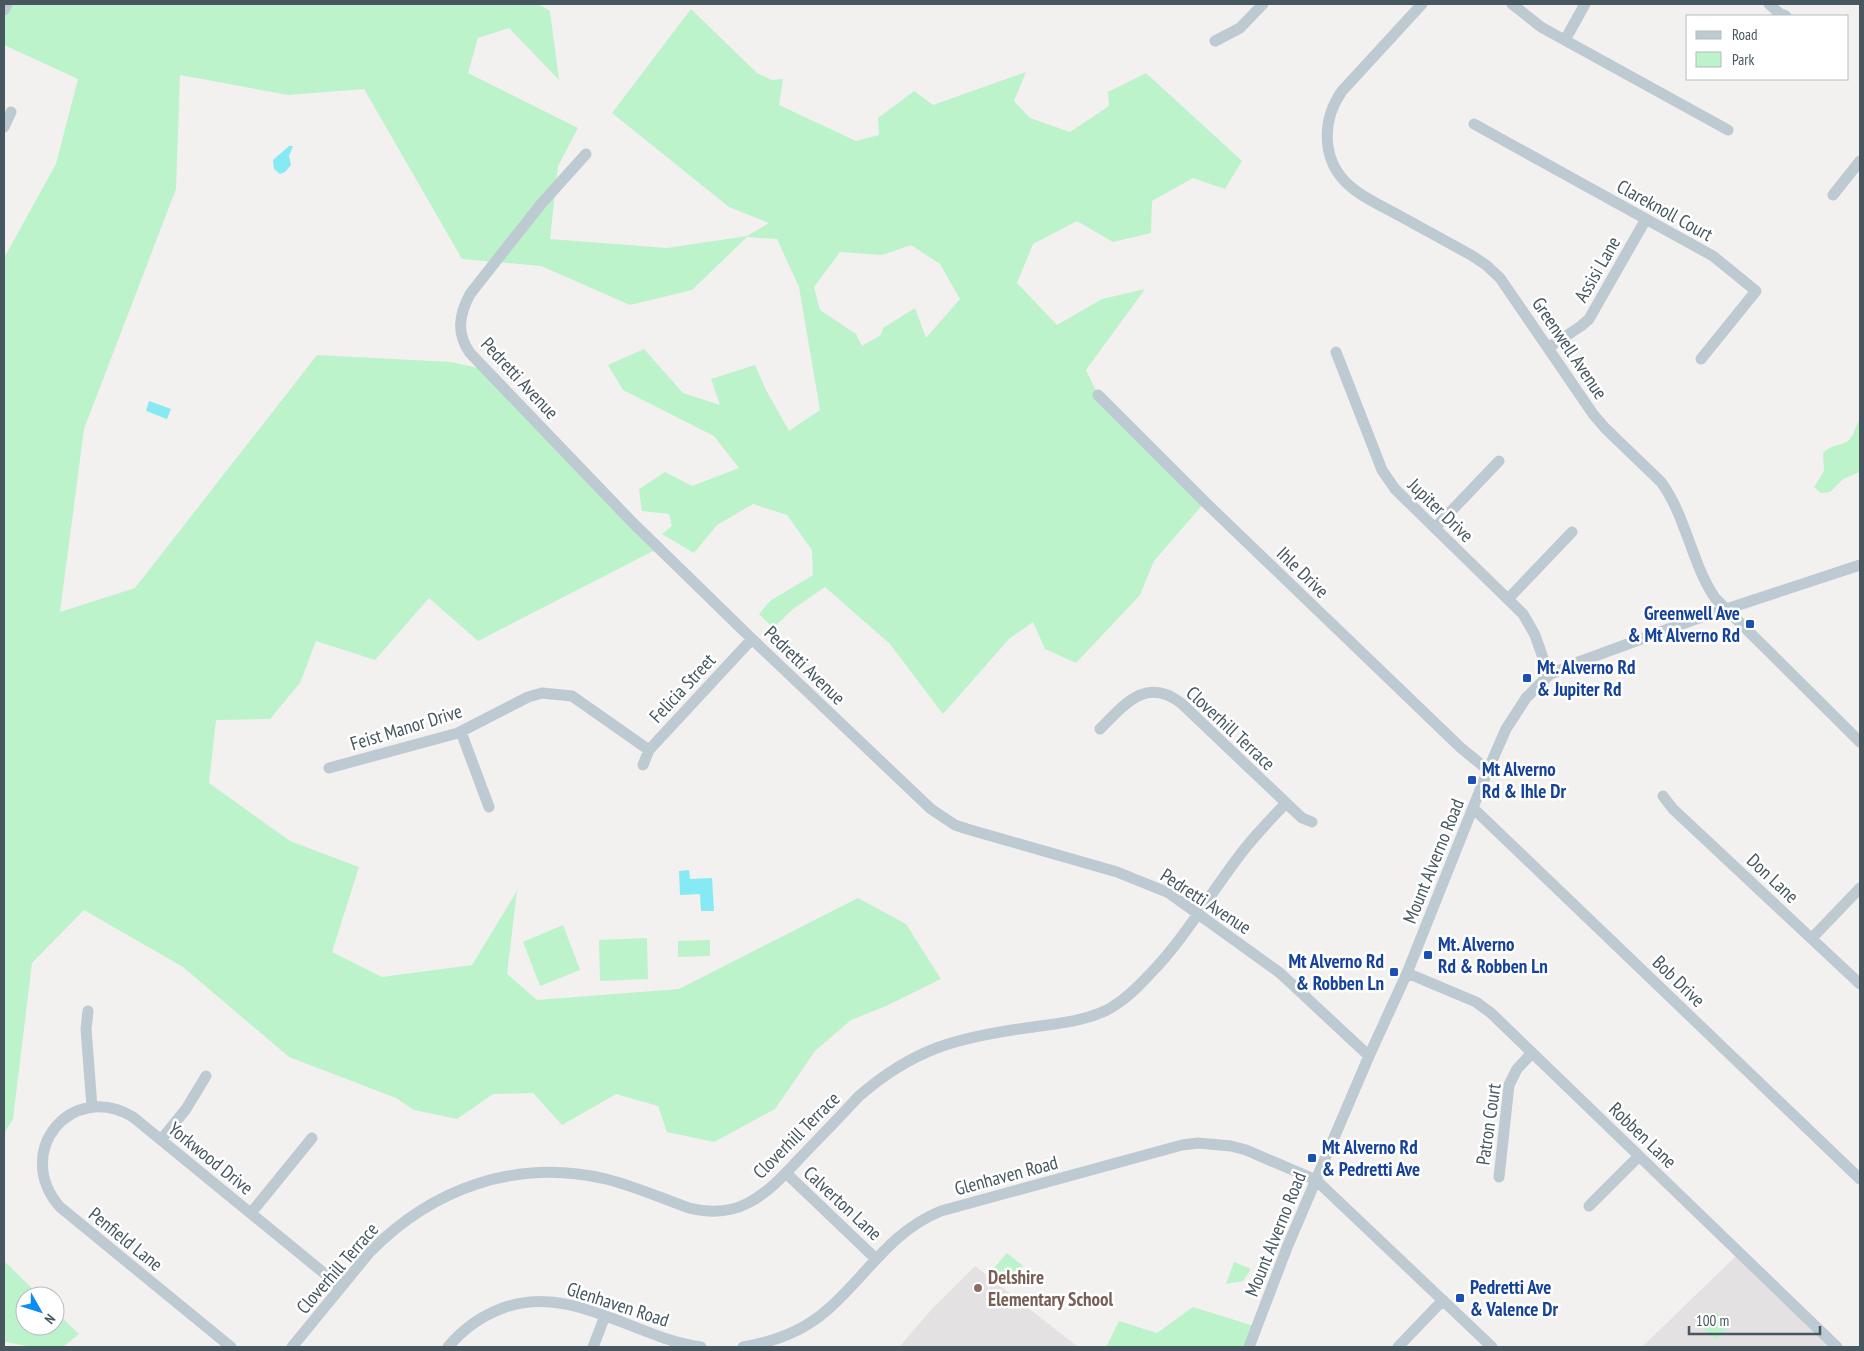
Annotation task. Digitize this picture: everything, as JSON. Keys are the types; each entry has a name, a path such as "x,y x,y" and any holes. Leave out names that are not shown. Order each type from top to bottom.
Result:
{"street":[{"path":"4,10 7,4"},
{"path":"1215,41 1240,28 1263,4"},
{"name":"Greenwell Avenue","path":"1422,4 1335,101 1327,124 1326,136 1330,155 1341,177 1359,193 1486,265 1509,289 1593,414 1668,492 1708,588 1725,610 1860,742"},
{"path":"1512,4 1541,28 1728,130"},
{"path":"1565,40 1585,4"},
{"path":"1769,4 1784,15"},
{"name":"Clareknoll Court","path":"1474,124 1713,256 1756,291 1701,360"},
{"name":"Pedretti Avenue","path":"586,154 541,204 470,294 460,323 462,339 470,353 632,522 931,810 941,817 967,829 1132,877 1169,894 1280,973 1369,1056"},
{"path":"1833,195 1860,161"},
{"name":"Assisi Lane","path":"1548,348 1589,319 1646,219"},
{"name":"Jupiter Drive","path":"1336,352 1384,475 1395,489 1508,599 1530,624 1549,675"},
{"name":"Ihle Drive","path":"1098,395 1219,515 1461,748 1488,770"},
{"path":"1435,528 1499,461"},
{"path":"1508,599 1572,532"},
{"name":"Mount Alverno Road","path":"1249,1347 1288,1245 1369,1056 1407,973 1488,770 1506,729 1516,712 1537,686 1549,675 1612,650 1725,610 1860,565"},
{"name":"Felicia Street","path":"643,765 649,750 752,639"},
{"name":"Cloverhill Terrace","path":"1100,729 1132,698 1150,692 1167,694 1181,703 1302,818 1312,822"},
{"name":"Feist Manor Drive","path":"329,768 461,732 528,697 542,693 572,696 649,750"},
{"path":"461,732 489,807"},
{"name":"Don Lane","path":"1663,796 1673,809 1860,984"},
{"name":"Cloverhill Terrace","path":"292,1347 383,1239 418,1211 454,1192 496,1178 536,1173 581,1174 630,1186 689,1208 714,1212 726,1211 759,1197 786,1173 858,1097 887,1074 912,1059 950,1043 974,1036 1093,1016 1121,1001 1134,991 1166,957 1243,851 1286,803"},
{"name":"Bob Drive","path":"1474,809 1860,1179"},
{"path":"1812,938 1860,888"},
{"name":"Robben Lane","path":"1407,973 1476,1002 1491,1013 1837,1347"},
{"path":"88,1011 86,1029 92,1107"},
{"name":"Patron Court","path":"1499,1177 1509,1085 1517,1068 1532,1053"},
{"path":"161,1140 186,1109 206,1076"},
{"name":"Yorkwood Drive","path":"50,1135 57,1125 70,1115 92,1107 114,1108 126,1112 341,1287"},
{"name":"Penfield Lane","path":"50,1135 42,1154 42,1166 43,1179 52,1198 60,1207 231,1347"},
{"path":"251,1213 312,1138"},
{"name":"Glenhaven Road","path":"743,1347 776,1339 812,1322 839,1299 899,1236 912,1226 941,1210 1182,1145 1206,1143 1246,1150 1316,1180"},
{"path":"1589,1206 1639,1156"},
{"name":"Calverton Lane","path":"786,1173 876,1259"},
{"path":"1316,1180 1492,1347"},
{"path":"1398,1347 1443,1300"},
{"name":"Glenhaven Road","path":"448,1347 480,1318 494,1311 525,1302 558,1302 574,1305 673,1341 701,1347"},
{"path":"593,1347 605,1316"}],"shaded area":[{"path":"1739,1253 1837,1347 1642,1347"},
{"name":"Delshire Elementary School","path":"975,1266 1078,1347 899,1347 932,1309"}],"green space":[{"path":"4,4 538,4 550,11 559,80 509,28 478,38 468,73 578,128 558,166 550,239 667,248 747,236 769,223 729,207 612,113 691,9 757,73 772,80 783,79 779,105 856,141 879,135 878,118 914,91 933,105 1026,72 1014,101 1030,118 1070,132 1109,106 1108,92 1146,73 1242,161 1225,189 1193,178 1152,201 1151,233 1113,242 1077,221 1033,244 1017,283 1057,325 1102,299 1145,289 1086,370 1098,395 1205,502 1154,561 1140,595 1076,663 1045,649 1033,622 1009,639 943,714 890,644 825,587 793,609 773,628 759,614 770,601 813,575 812,550 787,515 753,504 717,525 694,553 662,534 672,526 669,514 642,511 639,489 665,472 692,486 739,468 714,436 623,390 608,365 644,349 683,393 720,405 711,379 755,365 766,390 789,431 820,410 799,287 777,239 747,237 692,290 630,305 541,266 462,259 364,89 288,95 180,75 176,189 84,429 60,612 135,588 317,355 451,362 487,370 659,548 478,641 429,598 375,660 316,641 300,683 270,719 216,720 209,783 290,841 359,867 332,952 382,977 472,965 517,891 507,974 537,1000 679,989 858,898 906,924 941,979 886,1006 851,1020 815,1051 775,1109 714,1142 667,1132 658,1106 616,1094 562,1125 533,1093 493,1094 457,1119 414,1110 396,1098 289,1057 183,967 84,910 32,963 13,1119 4,1134 4,258 56,164 78,79 4,45","holes":["911,245 940,264 960,299 926,338 915,308 883,328 881,335 862,346 856,334 820,310 814,287 840,252 882,255"]},
{"path":"1860,419 1860,472 1843,479 1830,492 1821,493 1814,487 1824,471 1823,453 1848,441"},
{"path":"563,925 580,970 540,986 523,942"},
{"path":"647,938 648,979 600,981 599,940"},
{"path":"710,940 710,956 678,957 678,941"},
{"path":"1007,1253 1023,1266 1010,1283 993,1269"},
{"path":"4,1261 30,1286 15,1286 15,1336 65,1336 65,1321 79,1334 63,1347 34,1347 4,1342"},
{"path":"1234,1262 1251,1269 1243,1281 1226,1284"},
{"path":"1193,1307 1257,1327 1249,1347 1106,1347 1119,1321 1157,1333"},
{"path":"1716,1312 1730,1325 1716,1340 1702,1327"}],"water":[{"path":"289,146 293,146 289,156 291,165 285,172 280,174 274,169 273,160"},
{"path":"149,401 171,409 167,419 146,411"},
{"path":"689,870 690,879 712,878 714,911 701,911 700,894 680,895 679,871"}],"place":[{"name":"Greenwell Ave & Mt Alverno Rd","path":"1750,624"},
{"name":"Mt. Alverno Rd & Jupiter Rd","path":"1527,678"},
{"name":"Mt Alverno Rd & Ihle Dr","path":"1472,780"},
{"name":"Mt. Alverno Rd & Robben Ln","path":"1428,955"},
{"name":"Mt Alverno Rd & Robben Ln","path":"1394,972"},
{"name":"Mt Alverno Rd & Pedretti Ave","path":"1312,1158"},
{"name":"Delshire Elementary School","path":"978,1288"},
{"name":"Pedretti Ave & Valence Dr","path":"1460,1298"}]}
